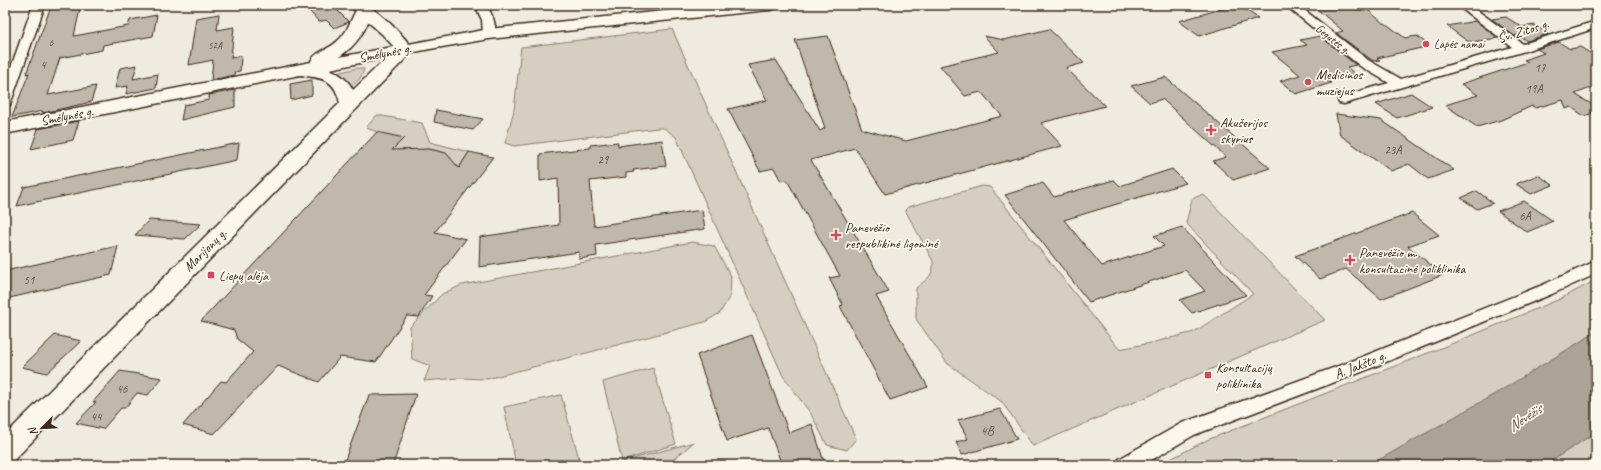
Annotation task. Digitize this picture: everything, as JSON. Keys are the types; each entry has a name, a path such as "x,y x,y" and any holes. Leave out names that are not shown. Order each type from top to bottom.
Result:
{"highway":[{"name":"Smėlynės g.","path":"5,128 405,49 489,34 770,5"},
{"path":"302,70 341,48 354,36 360,24 360,8"}],"main road":[{"path":"360,8 388,31 405,49"},
{"name":"Marijonų g.","path":"5,452 348,104 405,49"},
{"path":"302,70 316,71 340,82 347,93 348,104"}],"street":[{"path":"5,102 39,5"},
{"path":"481,5 488,20 489,34"},
{"name":"Gegutės g.","path":"1291,5 1364,63 1398,84"},
{"path":"1463,5 1521,48"},
{"name":"Šv. Zitos g.","path":"1344,100 1521,48 1596,24"},
{"name":"A. Jakšto g.","path":"1126,465 1188,429 1353,368 1546,290 1596,267"}],"shaded area":[{"path":"672,29 856,439 847,450 827,445 811,414 783,376 676,137 664,128 658,128 514,146 505,143 514,110 521,47"},
{"path":"358,68 364,69 359,79 351,85 336,73"},
{"path":"377,115 422,123 430,142 469,152 459,168 446,153 429,149 389,153 377,132 366,128"},
{"path":"982,186 990,187 1119,349 1151,343 1194,332 1253,294 1186,223 1192,199 1203,194 1325,320 1033,446 1002,402 947,363 916,319 916,288 931,274 933,270 933,261 905,210 908,207"},
{"path":"692,242 714,246 731,276 730,296 720,313 705,322 487,379 459,378 424,381 430,366 412,359 410,327 442,294 462,285"},
{"path":"1596,280 1596,332 1502,390 1370,465 1159,465 1207,440 1456,342 1560,299"},
{"path":"653,368 676,444 622,461 603,382"},
{"path":"561,395 581,465 516,465 504,407"},
{"path":"1596,432 1596,465 1545,465"},
{"path":"694,442 667,465 611,465"}],"water":[{"name":"Nevėžis","path":"1596,332 1596,432 1545,465 1370,465 1502,390"}],"building":[{"path":"71,5 81,5 74,36 128,26 130,20 157,15 153,36 103,45 102,50 60,58 48,95 96,86 91,102 43,113 43,111 12,117 29,73 26,74 50,9"},
{"path":"304,5 332,5 349,22 334,28 326,20 319,22"},
{"path":"1238,5 1258,18 1199,36 1179,21"},
{"path":"1312,5 1362,5 1383,23 1405,38 1417,36 1430,46 1377,58 1380,60 1373,61 1336,33 1343,31"},
{"path":"219,14 217,30 234,27 231,58 241,56 240,71 234,72 235,75 211,80 213,60 189,65 196,18"},
{"path":"1506,17 1522,27 1535,25 1548,34 1527,41 1518,35 1514,36 1492,19"},
{"path":"1476,21 1498,38 1473,42 1467,41 1447,26"},
{"name":"Panevėžio respublikinė ligoninė","path":"1049,29 1084,63 1066,68 1105,106 1041,123 1062,146 885,194 855,148 811,160 889,292 876,296 928,387 890,400 840,306 843,305 829,278 840,276 787,180 781,181 774,168 760,171 728,109 767,100 748,65 776,60 820,131 825,128 795,40 828,36 862,129 906,141 1002,116 981,92 965,96 940,66 999,52 984,36 1004,40"},
{"path":"1320,36 1356,65 1347,67 1355,74 1325,79 1331,83 1296,94 1280,81 1300,75 1272,52 1307,45 1300,40"},
{"path":"1559,42 1570,49 1580,47 1590,53 1596,51 1596,86 1575,94 1596,107 1596,112 1584,116 1571,107 1566,109 1563,100 1536,108 1532,106 1501,120 1477,127 1445,105 1478,95 1461,84 1528,62 1524,60 1544,53 1537,49"},
{"path":"137,65 133,79 158,74 156,88 126,94 128,86 115,88 120,68"},
{"name":"Akušerijos skyrius","path":"1165,77 1270,168 1233,180 1213,161 1226,157 1162,99 1150,103 1131,86"},
{"path":"312,80 312,95 291,100 290,84"},
{"path":"235,90 235,107 181,120 184,105 209,100 209,95"},
{"path":"1411,93 1432,107 1397,118 1376,104"},
{"path":"436,110 483,119 473,130 434,122"},
{"path":"1336,114 1381,120 1454,170 1428,179 1409,164 1391,171 1340,135"},
{"path":"79,121 73,140 31,149 38,129"},
{"path":"377,132 404,138 392,150 429,149 446,153 459,168 469,152 493,157 435,232 466,239 424,295 432,296 419,317 407,316 376,362 340,357 319,382 278,366 214,434 183,425 221,381 226,382 253,352 237,339 234,330 201,321"},
{"path":"662,140 666,166 633,170 634,172 626,173 626,177 590,181 594,226 702,210 705,229 596,245 597,256 579,259 579,252 479,267 480,237 559,225 558,178 540,181 540,154 590,148 590,145 618,142 618,146"},
{"path":"239,143 237,160 17,206 24,187"},
{"path":"1172,169 1186,183 1064,220 1102,266 1164,246 1154,236 1182,227 1246,295 1192,313 1180,300 1205,291 1185,270 1089,302 1005,195 1043,183 1054,197 1114,180 1120,186"},
{"path":"1538,175 1553,185 1531,194 1516,184"},
{"path":"1477,191 1493,203 1477,209 1461,198"},
{"path":"1524,201 1553,221 1527,232 1498,211"},
{"name":"Panevėžio m. konsultacinė poliklinika","path":"1412,213 1439,235 1408,246 1443,275 1381,299 1346,269 1320,279 1295,256"},
{"path":"149,220 201,224 185,239 135,235"},
{"path":"118,246 111,275 5,299 5,271"},
{"path":"55,335 81,341 47,373 22,367"},
{"path":"752,335 789,433 812,424 825,465 782,465 768,428 727,441 697,355"},
{"path":"120,371 162,378 148,395 137,393 125,408 121,408 103,429 76,423 96,402 93,402"},
{"path":"416,394 393,465 343,465 369,395"},
{"path":"1000,409 1017,439 962,455 956,442 968,439 958,420"}],"place":[{"name":"Lapės namai","path":"1426,44"},
{"name":"Medicinos muziejus","path":"1308,82"},
{"name":"Akušerijos skyrius","path":"1211,130"},
{"name":"Panevėžio respublikinė ligoninė","path":"836,235"},
{"name":"Panevėžio m. konsultacinė poliklinika","path":"1350,260"},
{"name":"Liepų alėja","path":"211,275"},
{"name":"Konsultacijų poliklinika","path":"1208,375"}]}
